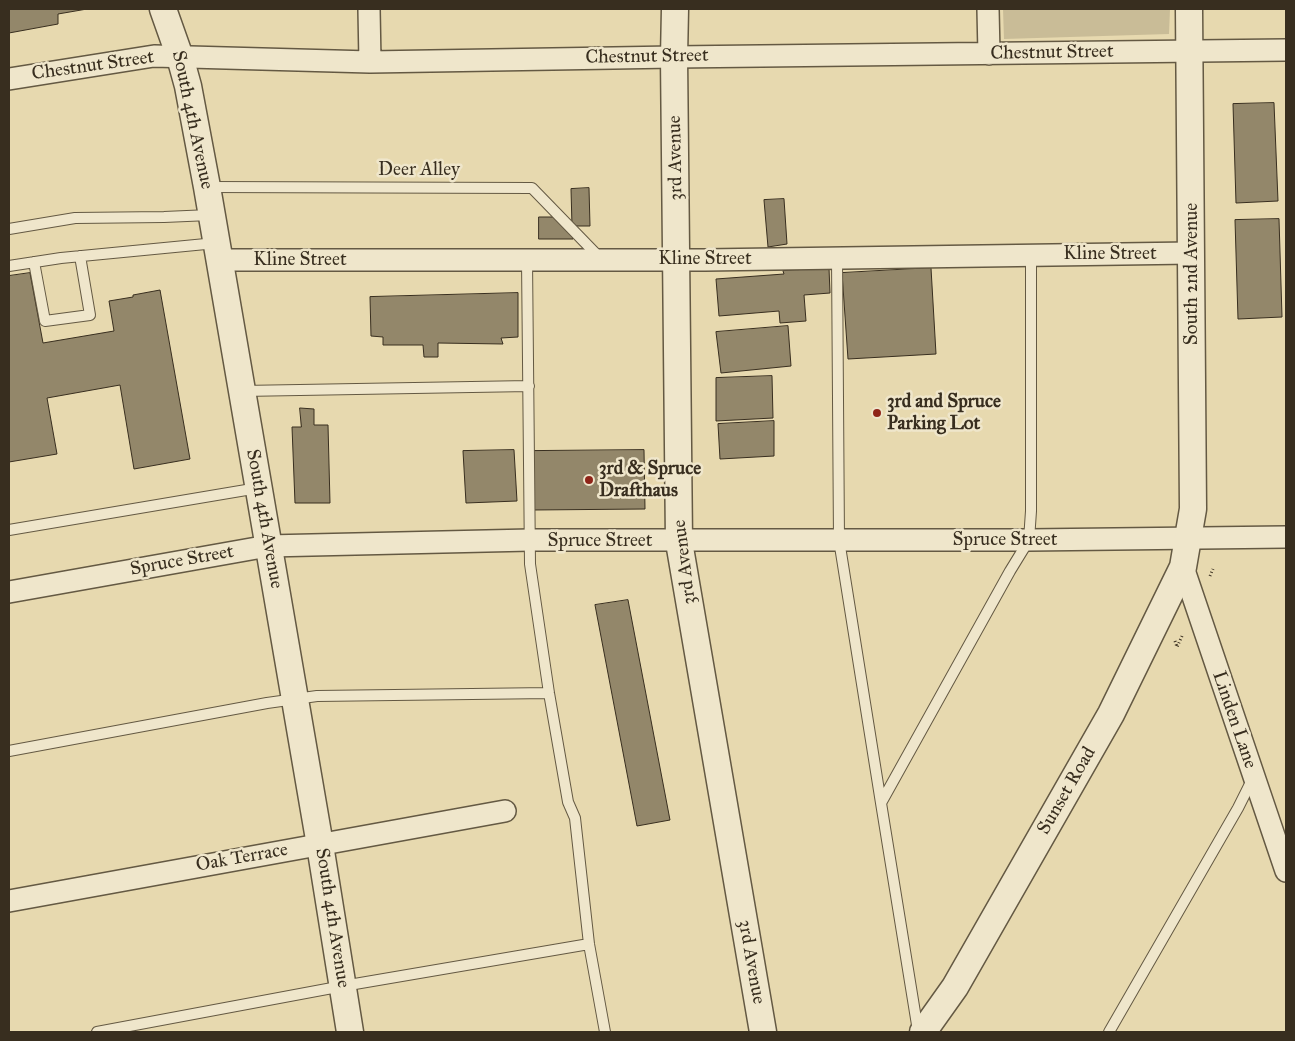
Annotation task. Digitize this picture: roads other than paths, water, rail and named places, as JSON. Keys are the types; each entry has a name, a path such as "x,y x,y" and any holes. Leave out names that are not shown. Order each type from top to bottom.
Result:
{"street":[{"name":"South 4th Avenue","path":"163,9 188,86 207,187 320,845 350,1032"},
{"path":"369,9 370,62"},
{"name":"3rd Avenue","path":"675,9 679,542 762,1032"},
{"path":"988,9 988,54"},
{"name":"South 2nd Avenue","path":"1189,539 1194,509 1190,9"},
{"name":"Chestnut Street","path":"9,79 154,56 370,62 1286,50"},
{"name":"Kline Street","path":"218,252 527,260 1192,253"},
{"name":"Spruce Street","path":"9,592 268,546 530,540 679,542 1286,537"},
{"name":"Sunset Road","path":"923,1032 955,987 1111,714 1183,568 1189,539"},
{"name":"Linden Lane","path":"1183,568 1286,871"},
{"name":"Oak Terrace","path":"9,900 505,811"}],"lane":[{"name":"Deer Alley","path":"207,187 532,188 601,260"},
{"path":"9,230 75,218 211,215"},
{"path":"9,266 80,256 218,252"},
{"path":"881,803 1029,540 1031,510 1031,254"},
{"path":"34,262 45,322 90,314 80,256"},
{"path":"837,258 839,540 918,1032"},
{"path":"527,260 530,564 549,693 568,802 575,818 589,944 605,1032"},
{"path":"242,391 529,386"},
{"path":"9,530 258,488"},
{"path":"9,751 317,696 549,693"},
{"path":"1109,1032 1238,808 1253,777"},
{"path":"97,1032 343,986 589,944"}],"place":[{"name":"3rd and Spruce Parking Lot","path":"877,413"},
{"name":"3rd & Spruce Drafthaus","path":"589,480"}]}
